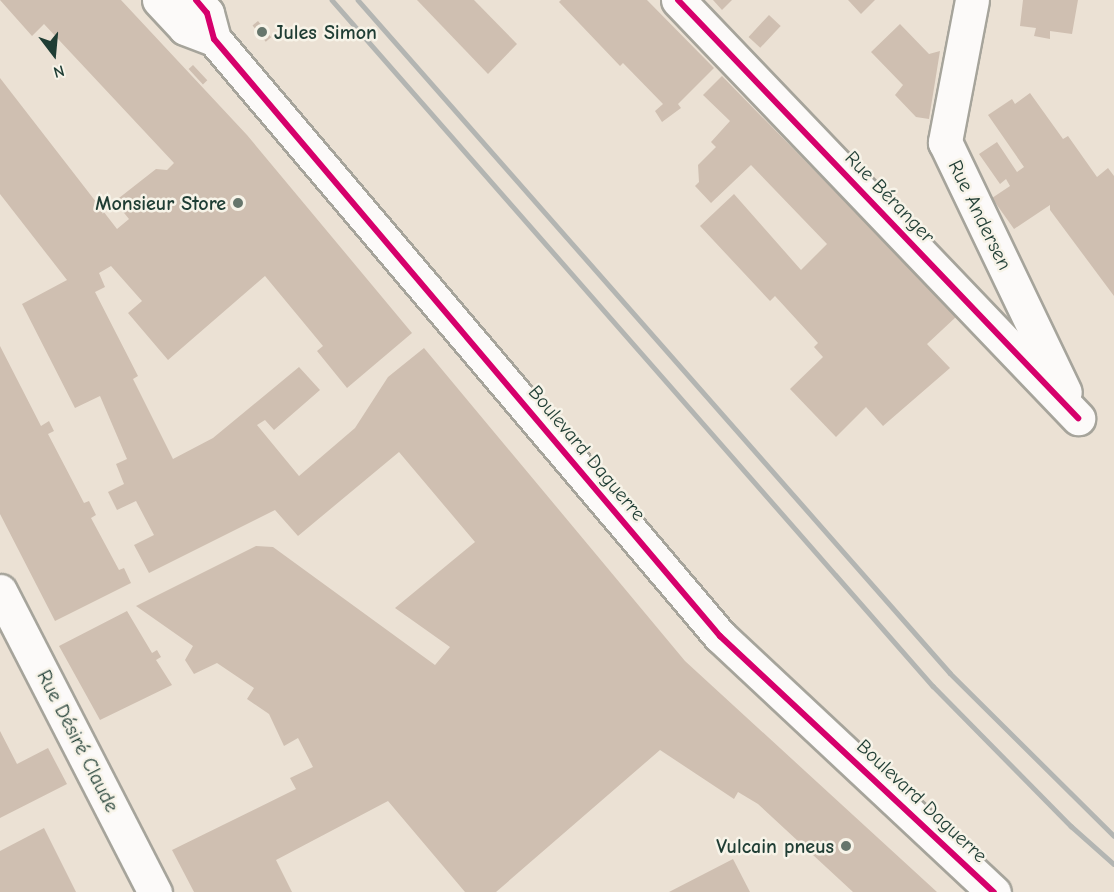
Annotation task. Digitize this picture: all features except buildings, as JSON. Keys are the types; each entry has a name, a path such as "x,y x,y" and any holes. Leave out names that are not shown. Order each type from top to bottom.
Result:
{"street":[{"name":"Boulevard Daguerre","path":"159,0 185,28 214,39"},
{"name":"Boulevard Daguerre","path":"196,0 207,12 214,39 720,636 994,892"},
{"name":"Rue Béranger","path":"678,0 1078,418"},
{"name":"Rue Andersen","path":"972,0 945,142 1078,418"},
{"name":"Rue Désiré Claude","path":"0,591 155,892"}],"railway":[{"path":"332,0 933,686 1071,826 1114,864"},
{"path":"358,0 950,673 1114,836"}],"cycle path":[{"path":"196,0 207,13 214,39 720,636 994,892"},
{"path":"678,0 1078,418"}],"place":[{"name":"Jules Simon","path":"262,32"},
{"name":"Monsieur Store","path":"238,203"},
{"name":"Vulcain pneus","path":"846,846"}]}
